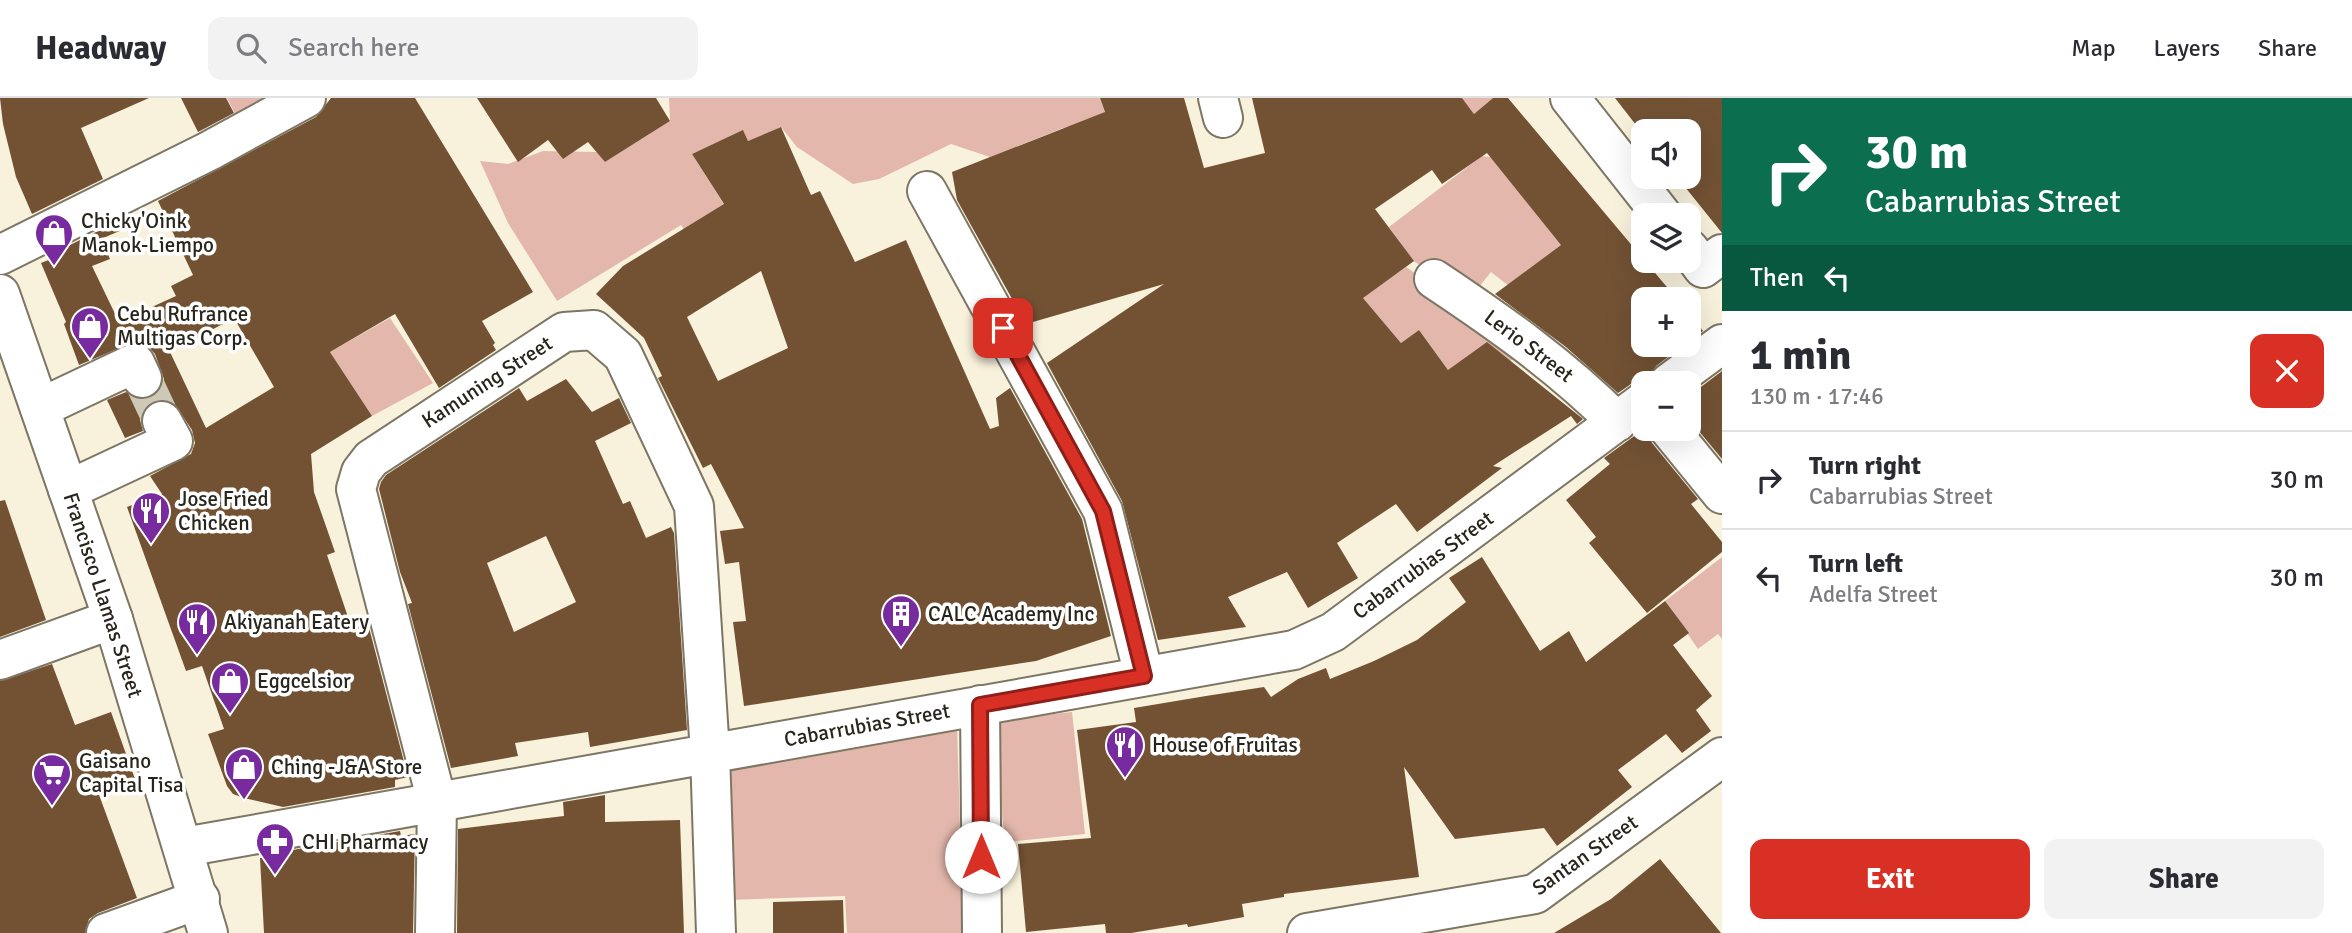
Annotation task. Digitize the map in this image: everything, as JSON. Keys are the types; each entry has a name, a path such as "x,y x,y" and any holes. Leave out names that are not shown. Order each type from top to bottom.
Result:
{"street":[{"path":"0,255 209,151 306,98"},
{"path":"1570,98 1653,203"},
{"path":"927,191 1103,511 1144,676"},
{"name":"Lerio Street","path":"1434,278 1525,339 1574,379 1630,412"},
{"name":"Francisco Llamas Street","path":"0,294 113,618 184,847 202,921"},
{"name":"Kamuning Street","path":"435,933 437,802 356,489 361,472 370,458 564,331 594,330 623,355 694,506 710,753 716,933"},
{"path":"1685,371 1722,344"},
{"path":"40,408 135,363 142,378"},
{"name":"Cabarrubias Street","path":"184,847 1294,650 1333,632 1630,412"},
{"path":"68,491 173,441 162,421"},
{"path":"1679,441 1722,494"},
{"path":"0,660 113,618"},
{"path":"980,705 982,933"},
{"name":"Santan Street","path":"1307,933 1535,894 1722,757"},
{"path":"106,933 202,921"}],"shaded area":[{"path":"227,98 288,98 241,125"},
{"path":"669,98 1100,98 1108,122 1063,128 990,157 951,144 879,179 853,184 797,147 781,127 748,141 743,131 692,154 740,230 700,255 681,225 557,301 508,223 480,161 508,164 543,151 597,152 605,162 670,121"},
{"path":"1462,98 1493,98 1474,114"},
{"path":"1482,156 1491,157 1570,238 1525,272 1565,322 1538,343 1534,339 1549,317 1491,272 1474,293 1413,261 1389,227"},
{"path":"1406,267 1526,350 1497,370 1448,370 1419,330 1401,343 1362,297"},
{"path":"390,318 433,383 372,416 330,352"},
{"path":"1722,557 1722,639 1718,634 1698,649 1665,601"},
{"path":"1072,712 1085,834 1005,842 992,721"},
{"path":"957,724 963,933 847,933 845,896 728,900 723,772"}],"building":[{"path":"0,98 149,98 81,128 103,179 32,214 16,177 3,124"},
{"path":"181,98 226,98 234,113 198,132"},
{"path":"331,98 415,98 533,292 482,321 495,343 493,345 496,350 439,388 395,314 330,352 372,416 311,454 314,492 335,552 327,555 348,617 355,615 358,623 367,620 408,777 395,780 395,787 283,807 233,794 227,786 208,734 224,729 202,666 186,671 127,507 162,494 150,476 191,454 195,443 192,430 174,403 162,399 151,402 144,409 140,420 143,431 125,438 107,400 126,392 141,400 151,398 159,391 164,379 155,354 147,345 136,341 79,365 64,324 66,322 41,263 51,259 50,255 120,220 124,229 101,239 110,259 92,266 119,322 176,296 171,286 193,275 158,201 316,117","holes":["234,318 274,387 206,428 170,352"]},
{"path":"477,98 656,98 670,121 605,162 588,142 563,159 548,140 518,162"},
{"path":"1100,98 1184,98 1204,168 1265,153 1252,98 1462,98 1474,114 1493,98 1508,98 1631,244 1631,273 1655,273 1667,287 1631,287 1631,357 1668,357 1653,371 1631,371 1631,384 1618,393 1566,347 1495,294 1561,245 1487,153 1442,184 1432,170 1375,209 1414,261 1363,298 1401,343 1419,330 1448,370 1487,342 1583,419 1577,424 1571,416 1493,466 1502,468 1417,532 1396,504 1337,543 1358,578 1308,608 1287,572 1228,597 1246,627 1158,640 1122,501 1047,363 1164,284 1026,324 957,200 952,172 1105,112"},
{"path":"1615,98 1722,98 1722,233 1701,207 1701,203 1698,203 1687,189 1701,189 1701,119 1631,119"},
{"path":"781,127 811,195 820,191 855,262 906,240 990,429 999,426 996,398 1010,388 1082,519 1111,636 1036,661 744,706 733,622 746,621 739,562 725,564 720,531 744,528 711,464 703,468 658,378 662,376 644,338 596,294 623,266 724,204 692,154 743,130 748,141","holes":["761,271 788,348 718,381 687,317"]},
{"path":"1722,371 1722,459 1701,434 1701,387"},
{"path":"566,379 592,412 619,398 631,423 595,441 623,504 630,501 646,538 671,527 674,533 687,730 590,747 588,732 515,743 518,756 451,768 408,604 412,603 400,572 379,489 386,475 519,388 527,401","holes":["546,536 576,602 514,632 487,563"]},
{"path":"1631,438 1631,441 1651,441 1698,499 1691,504 1722,542 1722,552 1647,613 1589,543 1596,537 1566,500 1610,464 1604,458"},
{"path":"5,500 46,620 0,637 0,501"},
{"path":"1482,557 1540,651 1569,631 1586,662 1665,601 1689,633 1673,645 1712,696 1696,710 1711,731 1682,753 1666,734 1618,770 1632,787 1557,846 1544,828 1455,839 1404,767 1419,877 1284,894 1284,897 1242,904 1244,917 1188,927 1187,924 1131,933 1106,933 1105,924 1026,932 1018,844 1091,838 1077,730 1136,722 1134,708 1264,687 1271,697 1298,679 1326,668 1330,679 1374,661 1417,640 1466,602 1449,578"},
{"name":"Gaisano Capital Tisa","path":"52,664 75,725 111,712 135,779 98,792 137,898 89,919 85,933 0,933 0,681"},
{"path":"605,795 605,822 680,820 684,933 457,933 458,829 564,816 563,802"},
{"path":"400,831 401,836 415,834 413,933 264,933 260,858 287,855 287,851"},
{"path":"1660,859 1721,933 1554,933 1611,899"},
{"path":"843,900 844,933 773,933 773,902"}],"tunnel":[{"path":"142,378 162,421"}],"place":[{"name":"Chicky'Oink Manok-Liempo","path":"54,267"},
{"name":"Cebu Rufrance Multigas Corp.","path":"90,360"},
{"name":"Jose Fried Chicken","path":"151,545"},
{"name":"CALC Academy Inc","path":"901,648"},
{"name":"Akiyanah Eatery","path":"197,656"},
{"name":"Eggcelsior","path":"230,715"},
{"name":"House of Fruitas","path":"1125,779"},
{"name":"Ching -J&A Store","path":"244,801"},
{"name":"Gaisano Capital Tisa","path":"52,807"},
{"name":"CHI Pharmacy","path":"275,876"}],"route":[{"path":"981,857 980,705 1144,676 1103,511 1003,328"}]}
